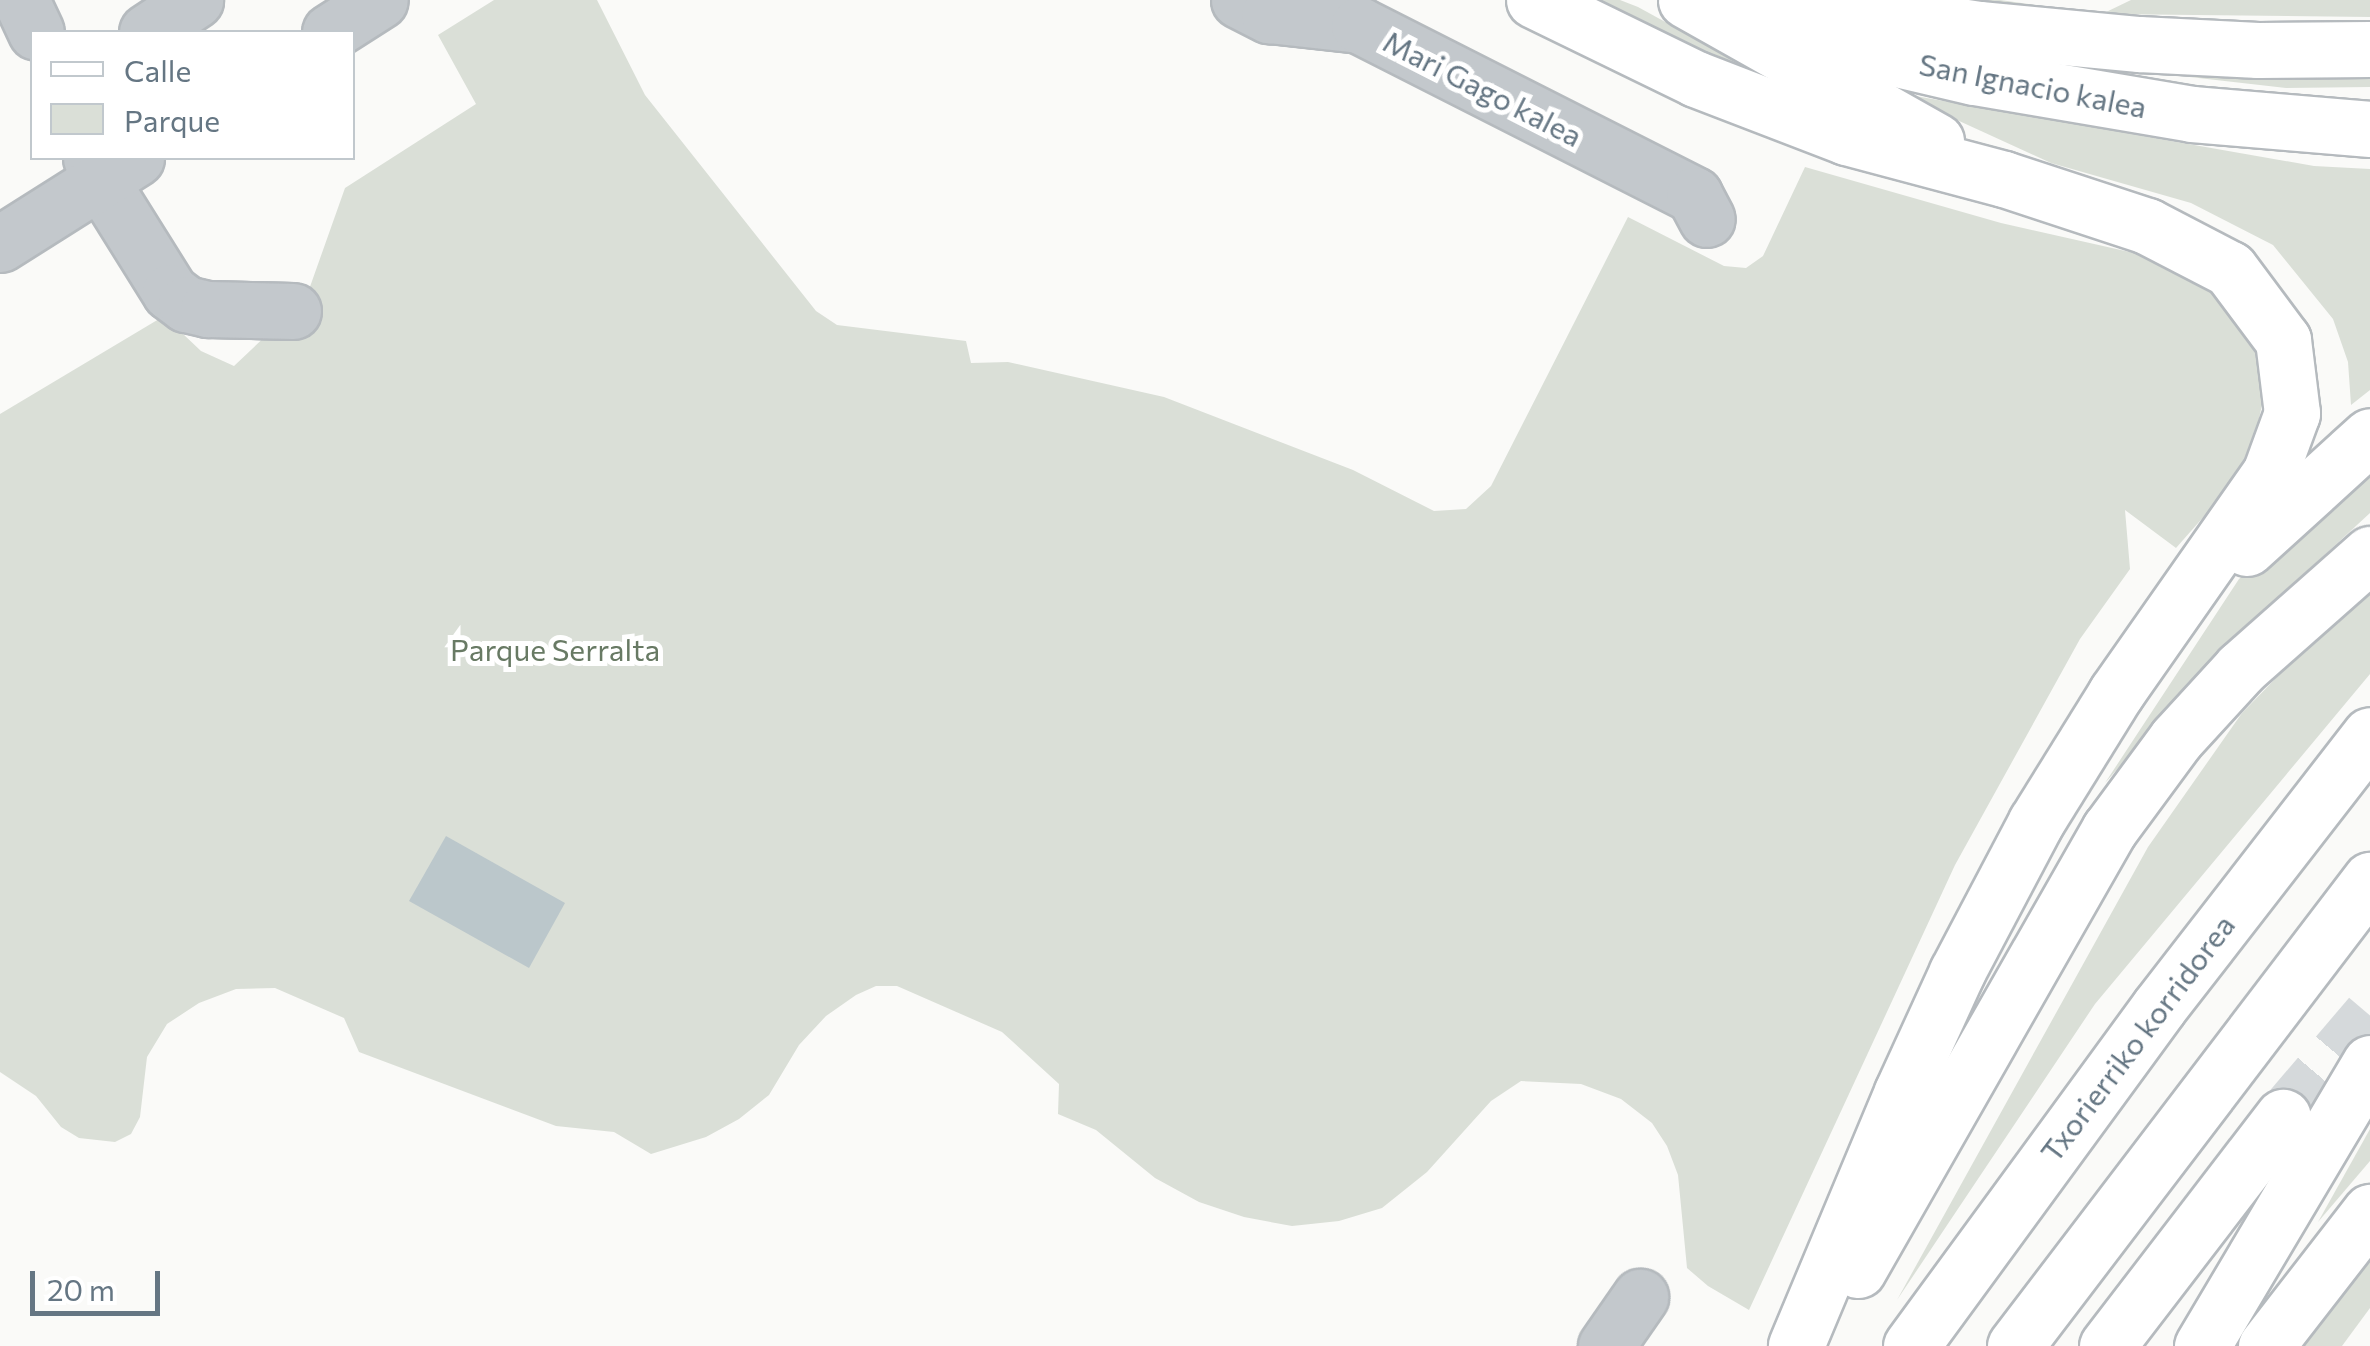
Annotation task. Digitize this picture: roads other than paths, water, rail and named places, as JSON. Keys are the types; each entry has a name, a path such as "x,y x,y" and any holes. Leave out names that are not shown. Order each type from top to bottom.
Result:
{"main road":[{"path":"1534,0 1696,80 1846,138 2004,179 2146,226 2230,269 2283,340 2292,413 2270,473 2066,772 1957,972 1796,1346"},
{"path":"1686,0 2004,179"},
{"name":"San Ignacio kalea","path":"1704,0 1846,47 1974,77 2192,114 2370,129"},
{"path":"1788,0 1979,29 2139,44 2258,50 2370,49"},
{"path":"2162,629 2324,474 2370,436"},
{"path":"1813,1346 2109,830 2176,739 2241,668 2370,554"},
{"name":"Txorierriko korridorea","path":"1911,1346 2159,1007 2370,736"},
{"path":"2015,1346 2370,880"},
{"path":"2202,1346 2370,1063"},
{"path":"2106,1346 2284,1116"},
{"path":"2266,1346 2370,1212"}],"street":[{"path":"21,0 35,30"},
{"path":"150,30 195,0"},
{"path":"333,30 380,0"},
{"name":"Mari Gago kalea","path":"1238,0 1269,16 1359,26 1694,195 1708,220"},
{"path":"0,244 109,165 170,292 186,304 208,310 293,311"},
{"path":"1606,1346 1640,1296"}],"tunnel":[{"path":"2283,1117 2370,1015"}],"park label":[{"name":"Parque Serralta","path":"555,649"}]}
